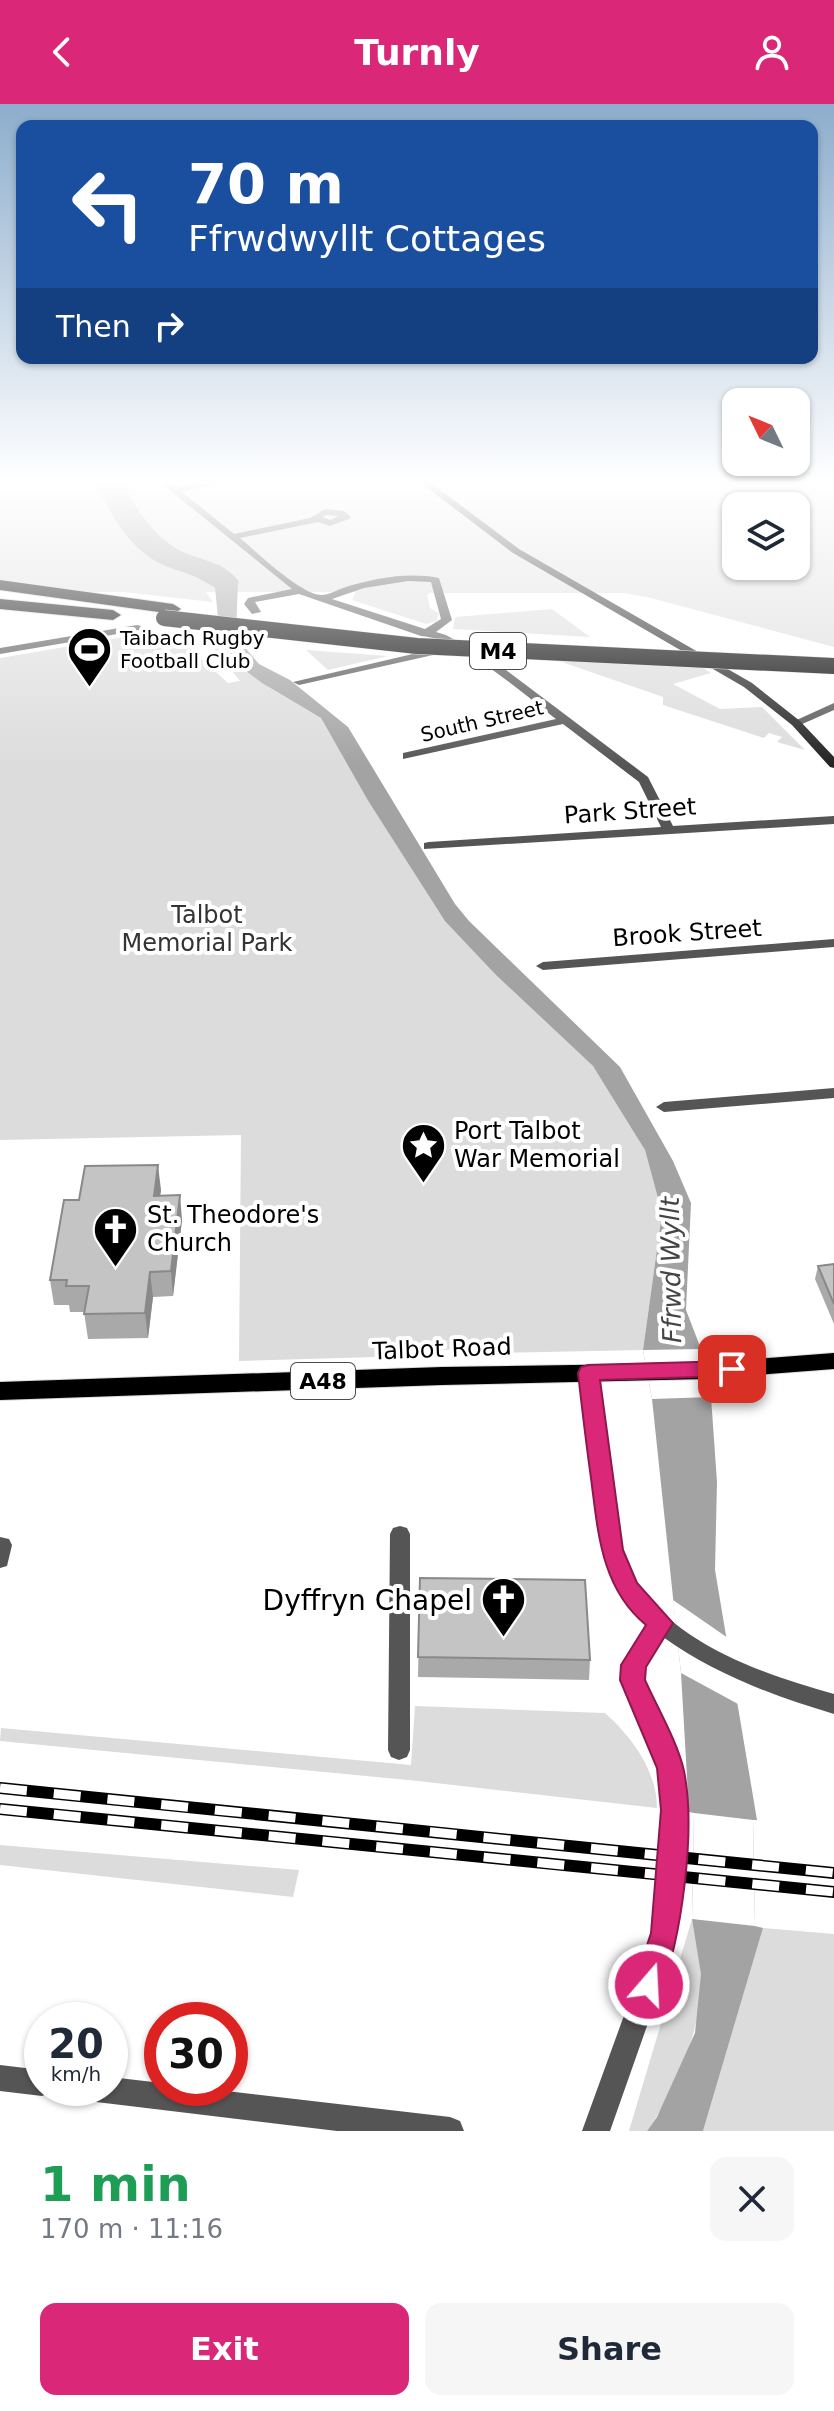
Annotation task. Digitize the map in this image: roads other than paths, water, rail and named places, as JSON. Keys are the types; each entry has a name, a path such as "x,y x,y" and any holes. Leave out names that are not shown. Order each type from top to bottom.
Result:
{"highway":[{"path":"21,578 98,591 164,611"},
{"name":"M4","path":"0,585 164,611 252,630 417,646 834,666"},
{"name":"M4","path":"0,594 407,633 834,656"},
{"path":"0,604 164,611"}],"main road":[{"name":"Talbot Road","path":"0,1391 705,1371 834,1361"}],"street":[{"path":"283,578 300,591 321,600 442,637 494,666 644,780 669,831"},
{"path":"321,600 407,578"},
{"path":"422,578 435,580 447,620 425,634"},
{"path":"562,578 734,676 796,723 834,764"},
{"path":"256,612 249,604 252,600 300,591"},
{"path":"0,651 137,628"},
{"path":"299,682 460,645"},
{"path":"796,723 834,706"},
{"name":"South Street","path":"407,756 565,720"},
{"name":"Park Street","path":"429,846 834,820"},
{"name":"Brook Street","path":"543,966 834,943"},
{"path":"664,1107 834,1093"},
{"path":"588,1373 612,1550 627,1588 640,1606 668,1629 733,1668 776,1688 834,1704"},
{"path":"399,1750 400,1534"},
{"path":"596,2131 659,1955 668,1916 675,1810 670,1768 633,1680 634,1665 668,1629"},
{"path":"0,2078 24,2081"},
{"path":"128,2093 450,2131"}],"water":[{"path":"211,578 238,580 236,637 259,664 290,680 348,727 455,904 620,1067 673,1161 691,1203 686,1310 701,1349 711,1397 717,1482 715,1570 757,1820 753,1820 755,1926 763,1928 703,2131 647,2131 657,2117 695,2033 701,1974 692,1919 694,1813 689,1812 681,1673 652,1399 643,1350 662,1213 645,1150 593,1066 496,975 445,921 367,799 321,718 262,683 232,656 220,639 215,587"}],"waterway":[{"name":"Ffrwd Wyllt","path":"218,578 224,582"}],"railway":[{"path":"0,1788 834,1873"},
{"path":"0,1809 834,1892"}],"place":[{"name":"Taibach Rugby Football Club","path":"89,689"},
{"name":"Port Talbot War Memorial","path":"423,1184"},
{"name":"St. Theodore's Church","path":"116,1268"},
{"name":"Dyffryn Chapel","path":"503,1639"}],"park label":[{"name":"Talbot Memorial Park","path":"207,929"}]}
